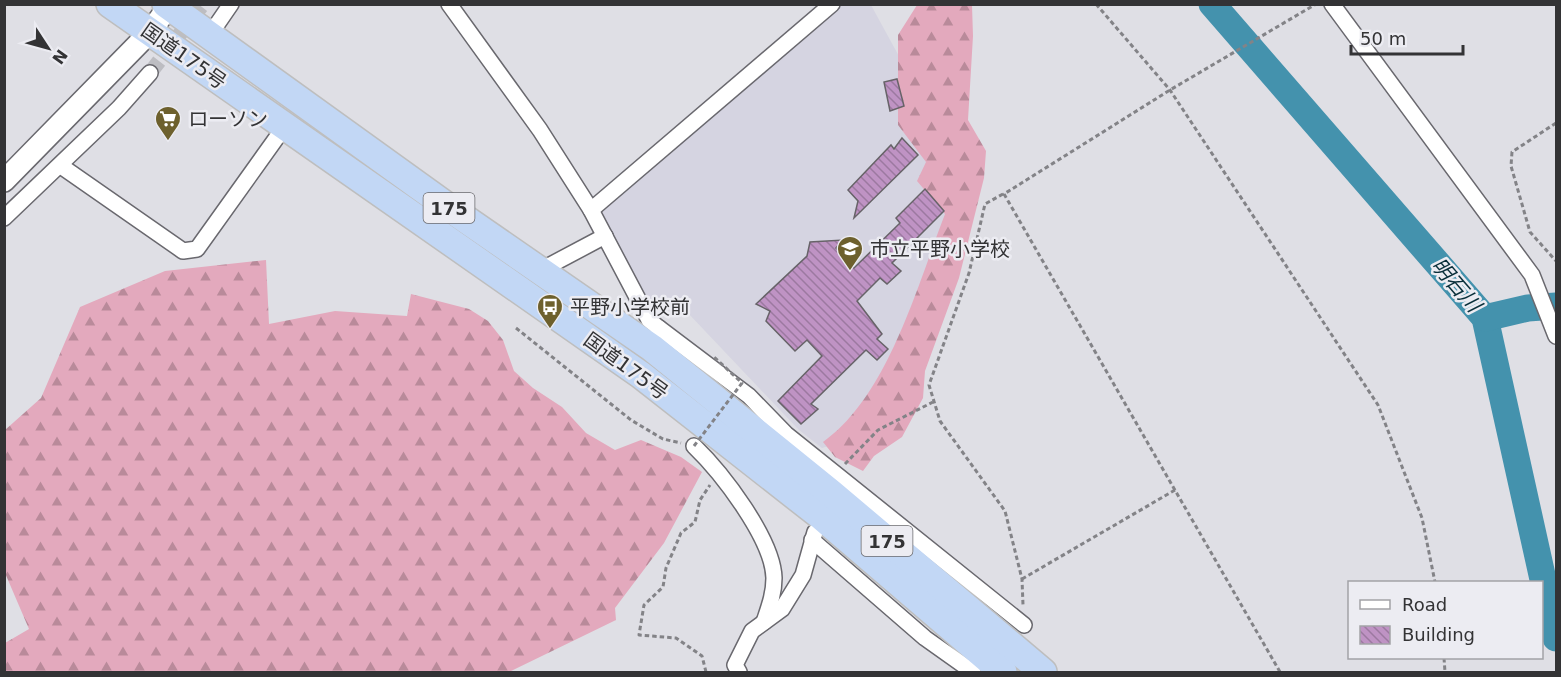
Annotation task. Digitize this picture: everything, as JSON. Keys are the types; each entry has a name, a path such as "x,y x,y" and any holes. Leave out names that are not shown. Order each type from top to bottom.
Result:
{"highway":[{"name":"国道175号","path":"110,4 641,375 817,529 1003,672"},
{"name":"国道175号","path":"168,5 448,207 541,270 655,338 831,493 1043,672"}],"main road":[{"path":"4,181 150,32 168,5"}],"street":[{"path":"209,36 231,4"},
{"path":"591,210 832,4"},
{"path":"1332,4 1532,275 1557,336"},
{"path":"451,5 540,130 591,210 650,320 655,338 748,396 786,434 1024,624"},
{"path":"4,218 61,166 119,108 150,73"},
{"path":"61,166 183,251 197,249 285,126"},
{"path":"541,270 605,236"},
{"path":"694,446 720,472 770,552 774,576 773,596 764,622"},
{"path":"739,672 735,665 752,632 782,609 803,575 817,529 925,638 973,672"}],"path":[{"path":"1096,4 1170,90 1378,405 1422,518 1435,581"},
{"path":"1024,624 1022,579 1005,511 940,421 929,385 969,273 985,204 1170,90 1316,4"},
{"path":"1557,123 1512,153 1511,166 1530,232 1557,261"},
{"path":"1004,194 1280,672"},
{"path":"516,328 631,420 663,440 694,446 742,383 714,356"},
{"path":"843,467 855,451 878,430 933,402"},
{"path":"706,672 702,656 676,638 639,635 644,605 663,587 666,568 681,533 694,522 700,500 720,472"},
{"path":"1022,579 1175,490"}],"shaded area":[{"path":"842,4 871,5 978,201 851,439 822,448 799,430 687,312 642,296 599,213"}],"green space":[{"path":"917,5 972,5 973,36 968,120 986,151 984,178 959,278 925,371 923,398 902,437 874,456 863,471 835,457 823,442 846,422 866,397 883,369 911,306 945,214 917,181 926,162 898,125 898,35"},
{"path":"266,260 269,324 335,311 407,316 411,294 469,309 488,321 503,340 514,371 533,388 562,407 586,433 615,450 641,440 681,457 702,472 664,543 615,608 616,620 509,672 5,672 5,643 29,629 5,573 5,430 41,398 80,307 165,271"}],"building":[{"path":"897,79 904,106 890,111 884,82"},
{"path":"902,138 918,155 854,218 858,201 848,190 891,145 894,149"},
{"path":"925,189 944,211 892,263 901,271 887,284 880,278 857,301 882,334 877,339 888,349 877,360 866,350 811,404 818,409 801,424 778,401 822,356 807,340 795,351 766,321 770,311 756,304 807,256 810,242 843,240 836,248 854,268 900,223 896,218"}],"waterway":[{"name":"明石川","path":"1212,4 1485,318 1556,638"},
{"path":"1485,318 1528,308 1556,306"}],"tunnel":[{"path":"150,73 203,4"}],"place":[{"name":"ローソン","path":"168,142"},
{"name":"市立平野小学校","path":"850,272"},
{"name":"平野小学校前","path":"550,330"}]}
